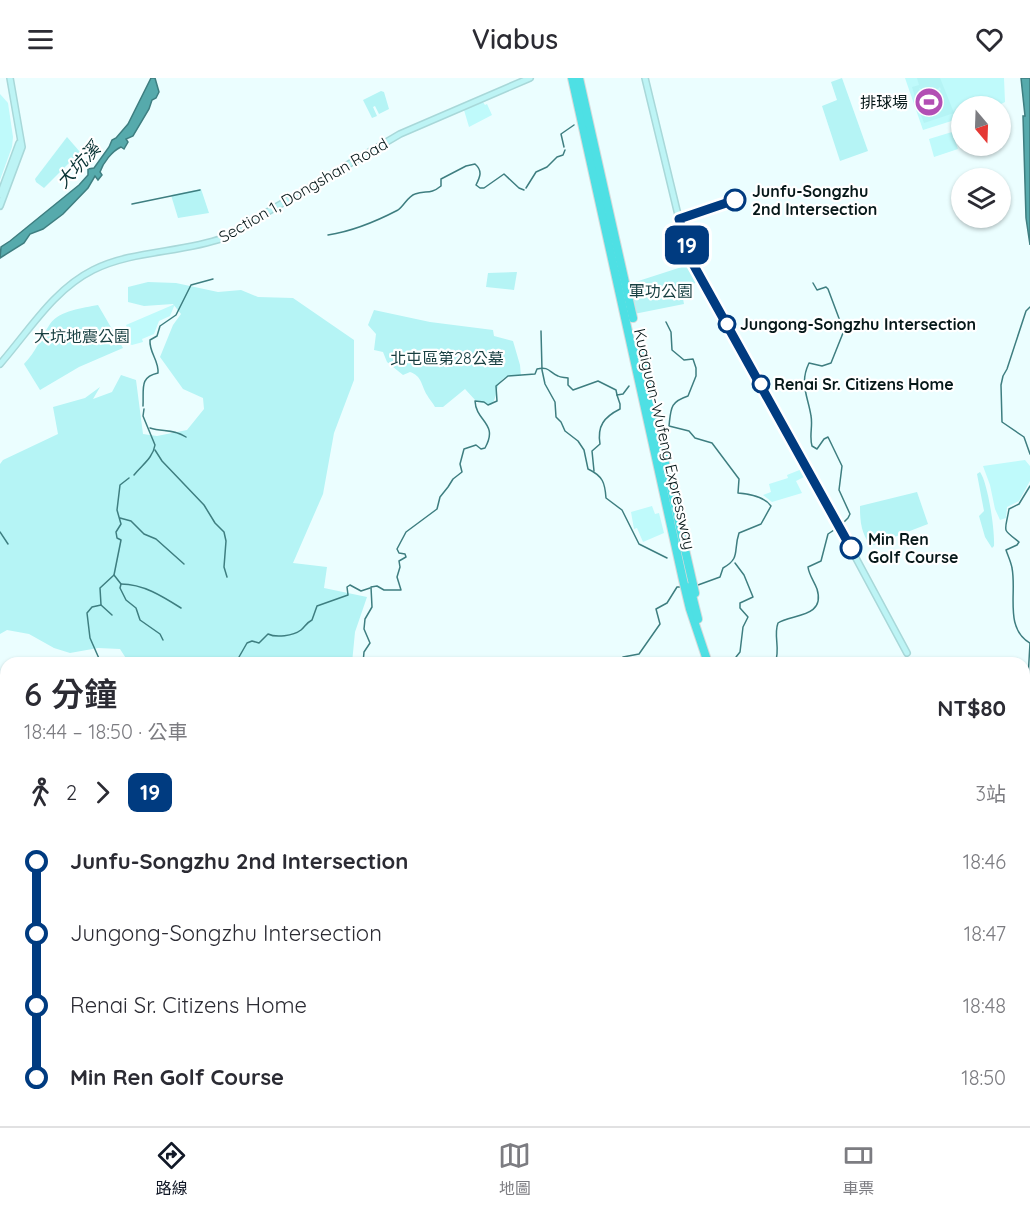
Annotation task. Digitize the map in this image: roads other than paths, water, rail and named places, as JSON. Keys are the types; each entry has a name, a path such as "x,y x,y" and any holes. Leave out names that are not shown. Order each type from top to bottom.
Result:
{"highway":[{"path":"576,78 633,318"},
{"name":"Kuaiguan-Wufeng Expressway","path":"576,78 690,609 708,657"},
{"name":"Kuaiguan-Wufeng Expressway","path":"576,78 668,497 708,657"},
{"path":"639,349 691,576 699,624"},
{"path":"627,351 677,567 690,609"}],"main road":[{"path":"0,195 20,144 8,78"},
{"path":"0,206 22,147 8,78"},
{"name":"Section 1, Dongshan Road","path":"0,364 54,299 93,270 116,262 223,238 406,131 530,78"},
{"path":"645,78 679,219 693,264 840,527 907,653"}],"waterway":[{"path":"564,147 561,134 574,125"},
{"path":"526,188 536,172 563,155 565,150"},
{"path":"328,235 373,222 398,210 413,195 437,189 441,186 441,179 466,166 475,164 478,167 480,174 476,185 480,188 484,188 504,174 524,190"},
{"path":"132,204 200,190"},
{"path":"143,406 145,381 148,377 158,373 150,340 157,336 160,326 176,315 191,285 213,279"},
{"path":"813,283 817,290 826,287 828,289 843,329"},
{"path":"1030,307 1026,311 1001,385 1002,422 1024,437 1030,454"},
{"path":"666,322 671,332 672,350 684,360 693,359 696,368 696,376 688,396 672,406 669,426 689,431 695,438 712,443 739,479 738,493 760,498 771,506 761,524 739,533 736,553 732,561 723,568 720,577 698,585"},
{"path":"541,331 542,370 545,384 555,402 556,417 565,431 578,441 584,450 588,469 597,474 602,481 606,498 622,510 639,544 667,558"},
{"path":"841,525 850,514 839,490 842,466 828,437 817,449 812,446 810,409 804,384 809,363 822,366 831,363 843,333"},
{"path":"364,657 370,643 364,629 365,619 372,607 371,587 401,590 397,577 399,561 406,557 397,549 406,532 437,509 440,497 453,479 462,472 460,464 464,449 476,445 481,449 485,448 489,440 488,428 476,408 475,401 488,405 497,401 496,386 508,376 535,374 537,369 541,368 559,377 568,378 568,385 573,390 598,381 616,390 617,395 623,394 629,386"},
{"path":"594,471 592,451 600,444 599,438 603,423 620,409 617,395"},
{"path":"134,475 150,458 155,445 143,416 144,409"},
{"path":"150,428 186,437"},
{"path":"155,450 162,461 204,505 215,523 224,532 226,541 224,567 227,577"},
{"path":"129,478 120,485 117,510 121,524 116,532 117,538 121,540 114,575 121,584 120,588 126,600 136,608 140,620 160,634 163,640"},
{"path":"1030,486 1019,504 1009,509 1006,526 1007,532 1019,542 1006,550 1012,568 1014,619 1022,636 1030,643"},
{"path":"120,518 131,521 144,534 156,539 184,564"},
{"path":"777,657 778,623 806,613 817,605 817,589 808,567 821,561 828,534 837,528"},
{"path":"0,532 8,544"},
{"path":"735,563 744,575 753,597 740,603 740,608 748,617 743,627 740,652 736,657"},
{"path":"98,657 90,638 87,613 92,607 101,605 100,588 114,575"},
{"path":"121,584 145,588 181,608"},
{"path":"239,657 247,643 252,641 259,643 268,634 284,636 301,630 312,620 317,606 348,595 347,587 350,585 361,591 370,588"},
{"path":"623,657 639,654 660,624 656,609 667,603 677,587 681,587"},
{"path":"101,605 112,615"},
{"path":"1029,657 1030,643"}],"place":[{"name":"排球場","path":"929,102"},
{"name":"Junfu-Songzhu 2nd Intersection","path":"735,200"},
{"name":"Jungong-Songzhu Intersection","path":"727,324"},
{"name":"Renai Sr. Citizens Home","path":"761,384"},
{"name":"Min Ren Golf Course","path":"851,548"}],"water label":[{"name":"大坑溪","path":"78,165"}],"park label":[{"name":"軍功公園","path":"661,291"},
{"name":"大坑地震公園","path":"82,336"},
{"name":"北屯區第28公墓","path":"447,358"}]}
